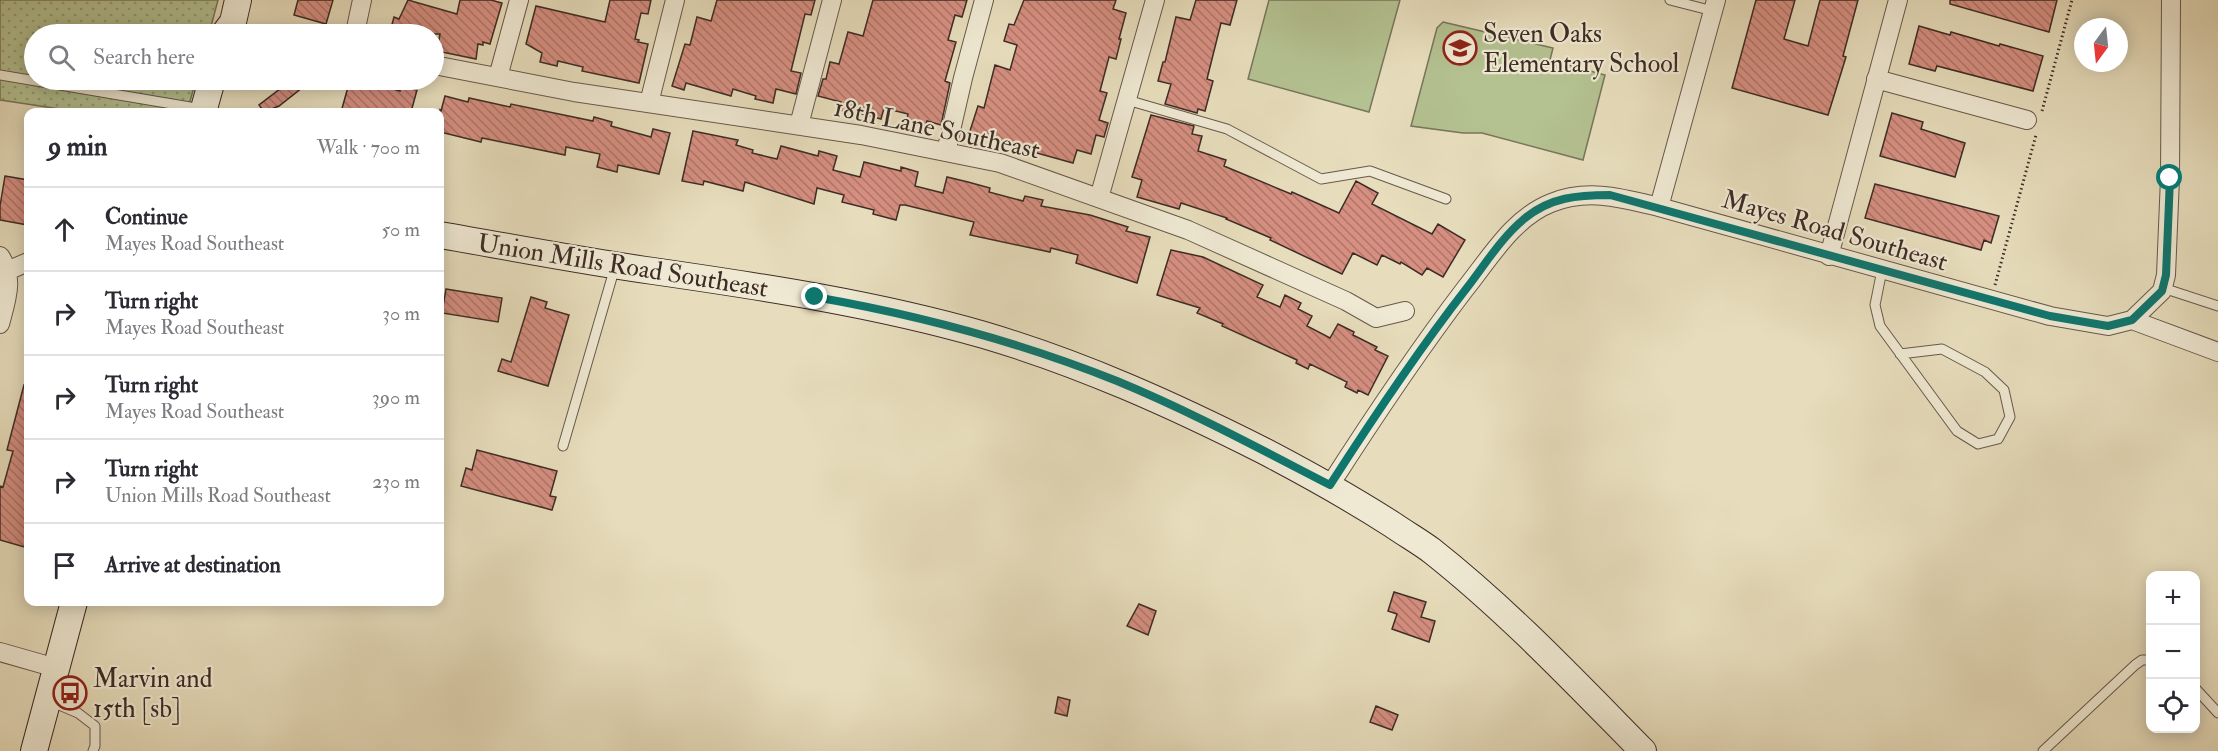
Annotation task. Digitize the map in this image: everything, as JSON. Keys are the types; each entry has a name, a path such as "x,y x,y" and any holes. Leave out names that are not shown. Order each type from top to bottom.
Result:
{"street":[{"path":"221,0 222,24"},
{"path":"231,24 238,0"},
{"path":"357,24 362,0"},
{"path":"498,77 519,0"},
{"path":"649,103 675,0"},
{"path":"799,125 832,0"},
{"path":"946,152 984,0"},
{"path":"1099,198 1155,0"},
{"path":"1829,256 1898,0"},
{"path":"2171,0 2170,178 2166,275 2163,288 2132,320 2218,352"},
{"path":"1659,207 1714,6"},
{"name":"18th Lane Southeast","path":"444,66 574,92 861,135 1000,163 1188,230 1346,301 1376,318 1405,311"},
{"path":"1876,79 2035,121"},
{"path":"205,108 209,90"},
{"name":"Mayes Road Southeast","path":"1330,485 1431,334 1507,235 1525,218 1550,203 1577,195 1610,195 1659,207 1829,256 2080,322 2108,326 2132,320"},
{"name":"Union Mills Road Southeast","path":"444,236 615,265 728,280 860,305 981,334 1117,381 1175,407 1330,485 1430,550 1500,610 1560,666 1634,748"},
{"path":"0,324 9,289 4,264 24,262"},
{"path":"34,751 73,606"},
{"path":"0,652 56,668"}],"lane":[{"path":"1670,0 1714,6"},
{"path":"0,75 24,79"},
{"path":"85,90 187,108"},
{"path":"1127,100 1227,129 1321,179 1370,171 1446,199"},
{"path":"563,447 615,265"},
{"path":"1882,270 1875,305 1880,326 1900,354 1957,431 1978,444 1998,439 2010,417 2004,390 1985,372 1942,349 1900,354"},
{"path":"2163,288 2218,306"},
{"path":"2043,751 2135,665 2146,660"},
{"path":"2200,693 2218,713"},
{"path":"48,700 78,713 95,726 93,751"}],"path":[{"path":"1991,300 2035,121 2072,0"}],"green space":[{"path":"0,0 218,0 212,24 24,24 24,90 193,90 188,108 53,108 0,100"},
{"path":"1269,0 1400,0 1369,112 1248,79"},
{"path":"1443,22 1553,48 1550,60 1605,75 1583,160 1482,133 1463,133 1411,126 1437,28"}],"building":[{"path":"298,0 333,0 326,24 294,15"},
{"path":"408,0 457,14 460,0 491,0 502,3 490,44 483,42 483,45 478,44 476,59 444,52 444,24 392,24 394,17 399,19"},
{"path":"610,0 651,0 648,14 641,13 635,39 648,44 639,83 582,71 583,67 558,61 557,66 540,62 542,53 526,44 536,6 605,22"},
{"path":"717,0 815,0 811,15 805,14 791,71 801,73 796,94 776,89 773,103 755,99 756,96 733,89 731,96 686,83 684,90 672,86 685,44 690,45 697,17 711,21"},
{"path":"873,0 967,0 962,17 955,15 948,40 956,42 945,81 950,83 941,125 927,121 925,127 906,122 908,114 884,108 881,119 855,112 855,114 839,110 841,102 818,96 823,79 826,79 830,62 839,64 848,32 863,36"},
{"path":"1024,0 1116,0 1113,9 1126,13 1116,59 1109,57 1100,91 1107,93 1099,120 1108,123 1104,137 1096,135 1091,154 1077,150 1073,163 1015,147 1016,145 969,134 978,106 984,108 995,65 1010,70 1017,45 1004,41 1009,24 1014,25"},
{"path":"1196,0 1237,0 1230,25 1221,23 1207,79 1213,81 1205,111 1198,109 1197,113 1165,104 1171,84 1158,81 1176,17 1190,20"},
{"path":"1756,0 1795,0 1784,39 1808,46 1820,0 1858,0 1843,56 1846,57 1828,115 1732,88"},
{"path":"1950,0 2057,0 2049,32 1950,4"},
{"path":"1919,26 2043,56 2033,91 1937,66 1935,71 1909,64"},
{"path":"278,90 299,90 274,108 261,108 259,105"},
{"path":"347,90 417,90 412,108 342,108"},
{"path":"445,96 468,102 469,98 593,121 594,117 612,122 611,126 651,137 653,129 670,133 659,174 618,165 617,172 597,167 600,154 566,147 565,155 482,138 481,142 444,133 444,108 442,108"},
{"path":"1892,113 1923,122 1921,129 1965,143 1955,177 1880,156"},
{"path":"1151,115 1194,126 1192,134 1202,136 1198,151 1226,160 1224,166 1291,194 1292,192 1339,213 1356,181 1378,193 1372,204 1432,234 1438,224 1465,240 1443,277 1427,268 1422,275 1401,262 1400,264 1382,255 1377,265 1353,253 1342,274 1227,218 1181,203 1179,209 1137,197 1142,180 1132,177"},
{"path":"693,131 738,140 736,145 753,150 752,153 777,159 781,146 818,156 819,151 837,156 833,170 860,177 864,162 901,171 901,167 918,172 915,186 943,193 947,177 990,188 989,192 1023,201 1025,196 1043,200 1041,206 1090,215 1128,227 1126,231 1150,237 1137,283 1076,263 1078,255 1051,248 1050,252 970,235 974,222 905,205 900,205 896,220 873,214 874,210 842,202 844,195 817,188 814,204 745,182 743,191 704,181 703,185 682,181"},
{"path":"5,176 24,179 24,224 0,220"},
{"path":"1875,184 1999,216 1991,243 1984,240 1981,250 1865,218"},
{"path":"1171,250 1203,257 1263,285 1257,297 1280,307 1285,295 1301,303 1298,309 1312,316 1307,326 1330,338 1338,324 1354,332 1353,335 1377,347 1375,350 1388,356 1368,395 1345,387 1347,382 1310,364 1308,369 1296,363 1297,360 1222,326 1223,324 1197,313 1200,308 1157,295"},
{"path":"446,289 502,298 498,322 444,313"},
{"path":"531,297 547,302 545,308 569,315 548,386 498,371 502,359 511,362"},
{"path":"24,385 24,547 0,540 0,486 3,487 13,451 7,450"},
{"path":"477,450 557,471 550,496 556,497 552,510 461,486 466,468 472,470"},
{"path":"1394,592 1426,602 1421,617 1435,621 1429,642 1392,629 1397,614 1388,611"},
{"path":"1139,604 1156,611 1148,635 1127,626"},
{"path":"1058,697 1070,700 1067,716 1055,713"},
{"path":"1376,706 1398,715 1392,730 1370,722"}],"place":[{"name":"Seven Oaks Elementary School","path":"1460,48"},
{"name":"Marvin and 15th [sb]","path":"70,693"}],"route":[{"path":"815,297 860,305 981,334 1046,355 1117,381 1175,407 1330,485 1431,334 1507,235 1525,218 1550,203 1577,195 1610,195 2050,316 2108,326 2132,320 2162,291 2166,275 2170,178"}]}
